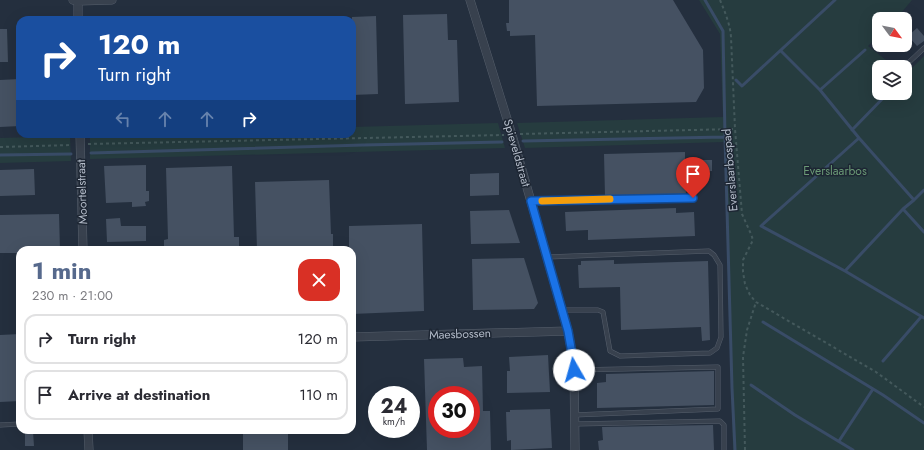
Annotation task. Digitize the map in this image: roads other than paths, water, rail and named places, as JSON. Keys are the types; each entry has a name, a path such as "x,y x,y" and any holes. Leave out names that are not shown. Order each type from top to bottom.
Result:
{"street":[{"path":"77,16 75,0 112,0"},
{"name":"Spieveldstraat","path":"470,0 512,135 568,331 574,365 575,450"},
{"name":"Moortelstraat","path":"80,138 83,246"},
{"name":"Maesbossen","path":"356,337 568,331"},
{"path":"88,434 89,450"}],"lane":[{"path":"911,60 924,48"},
{"path":"531,201 693,198 692,176"},
{"path":"547,257 709,251 714,255 720,265 721,337 718,348 710,353 620,356 610,351 603,312 598,310 563,310"},
{"path":"574,370 718,367 718,409 574,415"},
{"path":"574,424 720,420 724,425 724,450"},
{"path":"0,424 16,424"}],"waterway":[{"path":"705,0 723,31 725,137"},
{"path":"736,80 742,86 835,0"},
{"path":"820,90 865,50"},
{"path":"781,51 820,90 859,138 914,200 924,190"},
{"path":"852,130 881,100"},
{"path":"523,141 725,137 735,450"},
{"path":"859,138 761,226 845,271 924,318"},
{"path":"91,153 502,142"},
{"path":"0,155 71,154"},
{"path":"845,271 903,209 914,200"},
{"path":"903,209 924,232"},
{"path":"883,361 921,317"},
{"path":"763,322 883,395 924,423"},
{"path":"751,385 795,415 853,450"},
{"path":"839,441 873,389"}],"park label":[{"name":"Everslaarbos","path":"835,171"}]}
